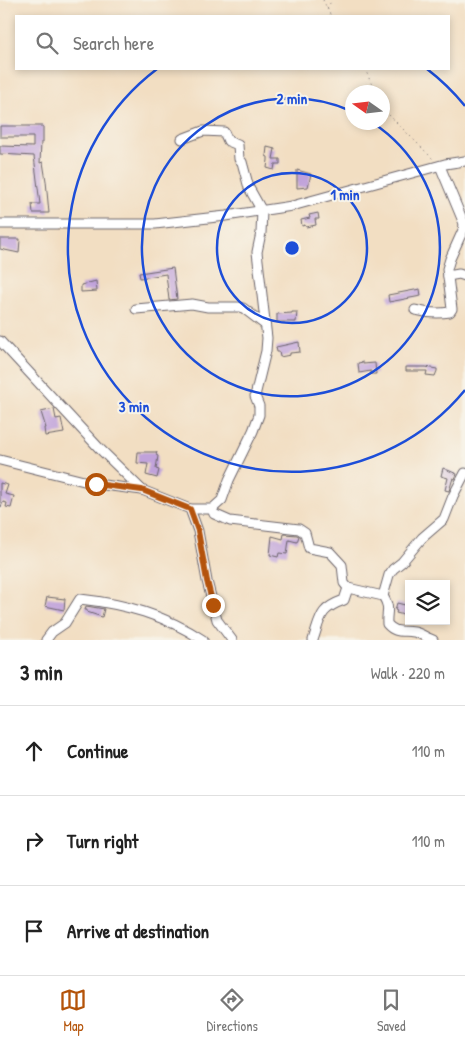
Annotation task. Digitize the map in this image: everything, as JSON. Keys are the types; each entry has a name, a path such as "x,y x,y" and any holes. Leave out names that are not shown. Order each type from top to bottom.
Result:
{"street":[{"path":"0,462 96,484 142,490 190,509 212,508 222,500 229,480 259,415 256,396 266,352 257,252 261,233 262,211 246,179 242,162 239,159 238,145 228,141 224,132 203,131 182,138"},
{"path":"0,224 155,224 262,211 292,206 465,161"},
{"path":"415,310 450,312 452,309 447,269 464,225 440,166"},
{"path":"448,276 459,274 465,276"},
{"path":"136,309 192,304 208,307 239,307 244,308 264,324"},
{"path":"0,341 99,448 142,490"},
{"path":"383,596 389,575 393,569 402,562 422,538 444,519 464,477"},
{"path":"212,508 214,514 230,521 299,529 305,533 309,548 330,552 342,565 344,583 348,588 383,596 388,603 387,624 391,628 402,632 413,632 433,640"},
{"path":"190,509 198,531 207,581 217,620 232,640"},
{"path":"313,640 322,614 331,605 344,600 348,588"},
{"path":"46,640 52,632 65,623 80,599 138,609 175,623 203,640"}],"path":[{"path":"324,0 330,15"},
{"path":"327,9 332,0"},
{"path":"365,70 372,85"},
{"path":"390,116 440,166"}],"building":[{"path":"0,126 43,126 40,163 43,162 49,213 33,213 32,204 40,204 34,156 0,154 0,146 33,147 33,137 0,137"},
{"path":"267,147 275,149 273,159 280,159 280,164 275,164 274,170 267,168"},
{"path":"297,170 311,174 308,187 297,188"},
{"path":"318,213 319,219 315,219 316,225 302,226 301,220 310,218 309,215"},
{"path":"0,239 20,239 19,253 0,249"},
{"path":"173,268 177,299 169,300 166,274 140,278 139,273"},
{"path":"96,281 97,291 81,292 81,285"},
{"path":"420,289 421,296 389,302 388,295"},
{"path":"297,312 296,322 277,322 277,314"},
{"path":"299,342 300,352 280,357 276,347"},
{"path":"363,362 363,364 375,363 376,374 371,374 371,371 359,373 358,363"},
{"path":"406,367 426,367 437,369 437,371 435,376 426,375 427,371 406,371"},
{"path":"54,409 56,419 61,418 64,433 45,436 44,428 46,428 41,412"},
{"path":"138,452 157,452 156,469 159,470 157,478 146,475 148,464 137,463"},
{"path":"443,468 457,474 455,479 453,478 449,491 445,490 448,478 441,476"},
{"path":"0,483 8,485 5,494 14,496 11,508 6,507 7,503 3,502 0,507"},
{"path":"284,534 299,536 297,542 289,540 287,554 279,553 278,557 270,555 272,536 283,539"},
{"path":"47,597 65,599 64,610 45,606"},
{"path":"397,603 405,605 405,615 396,613 397,611 395,610"},
{"path":"86,606 104,609 102,617 87,612 85,610"}],"route":[{"path":"96,484 142,490 190,509 198,531 213,605"}]}
